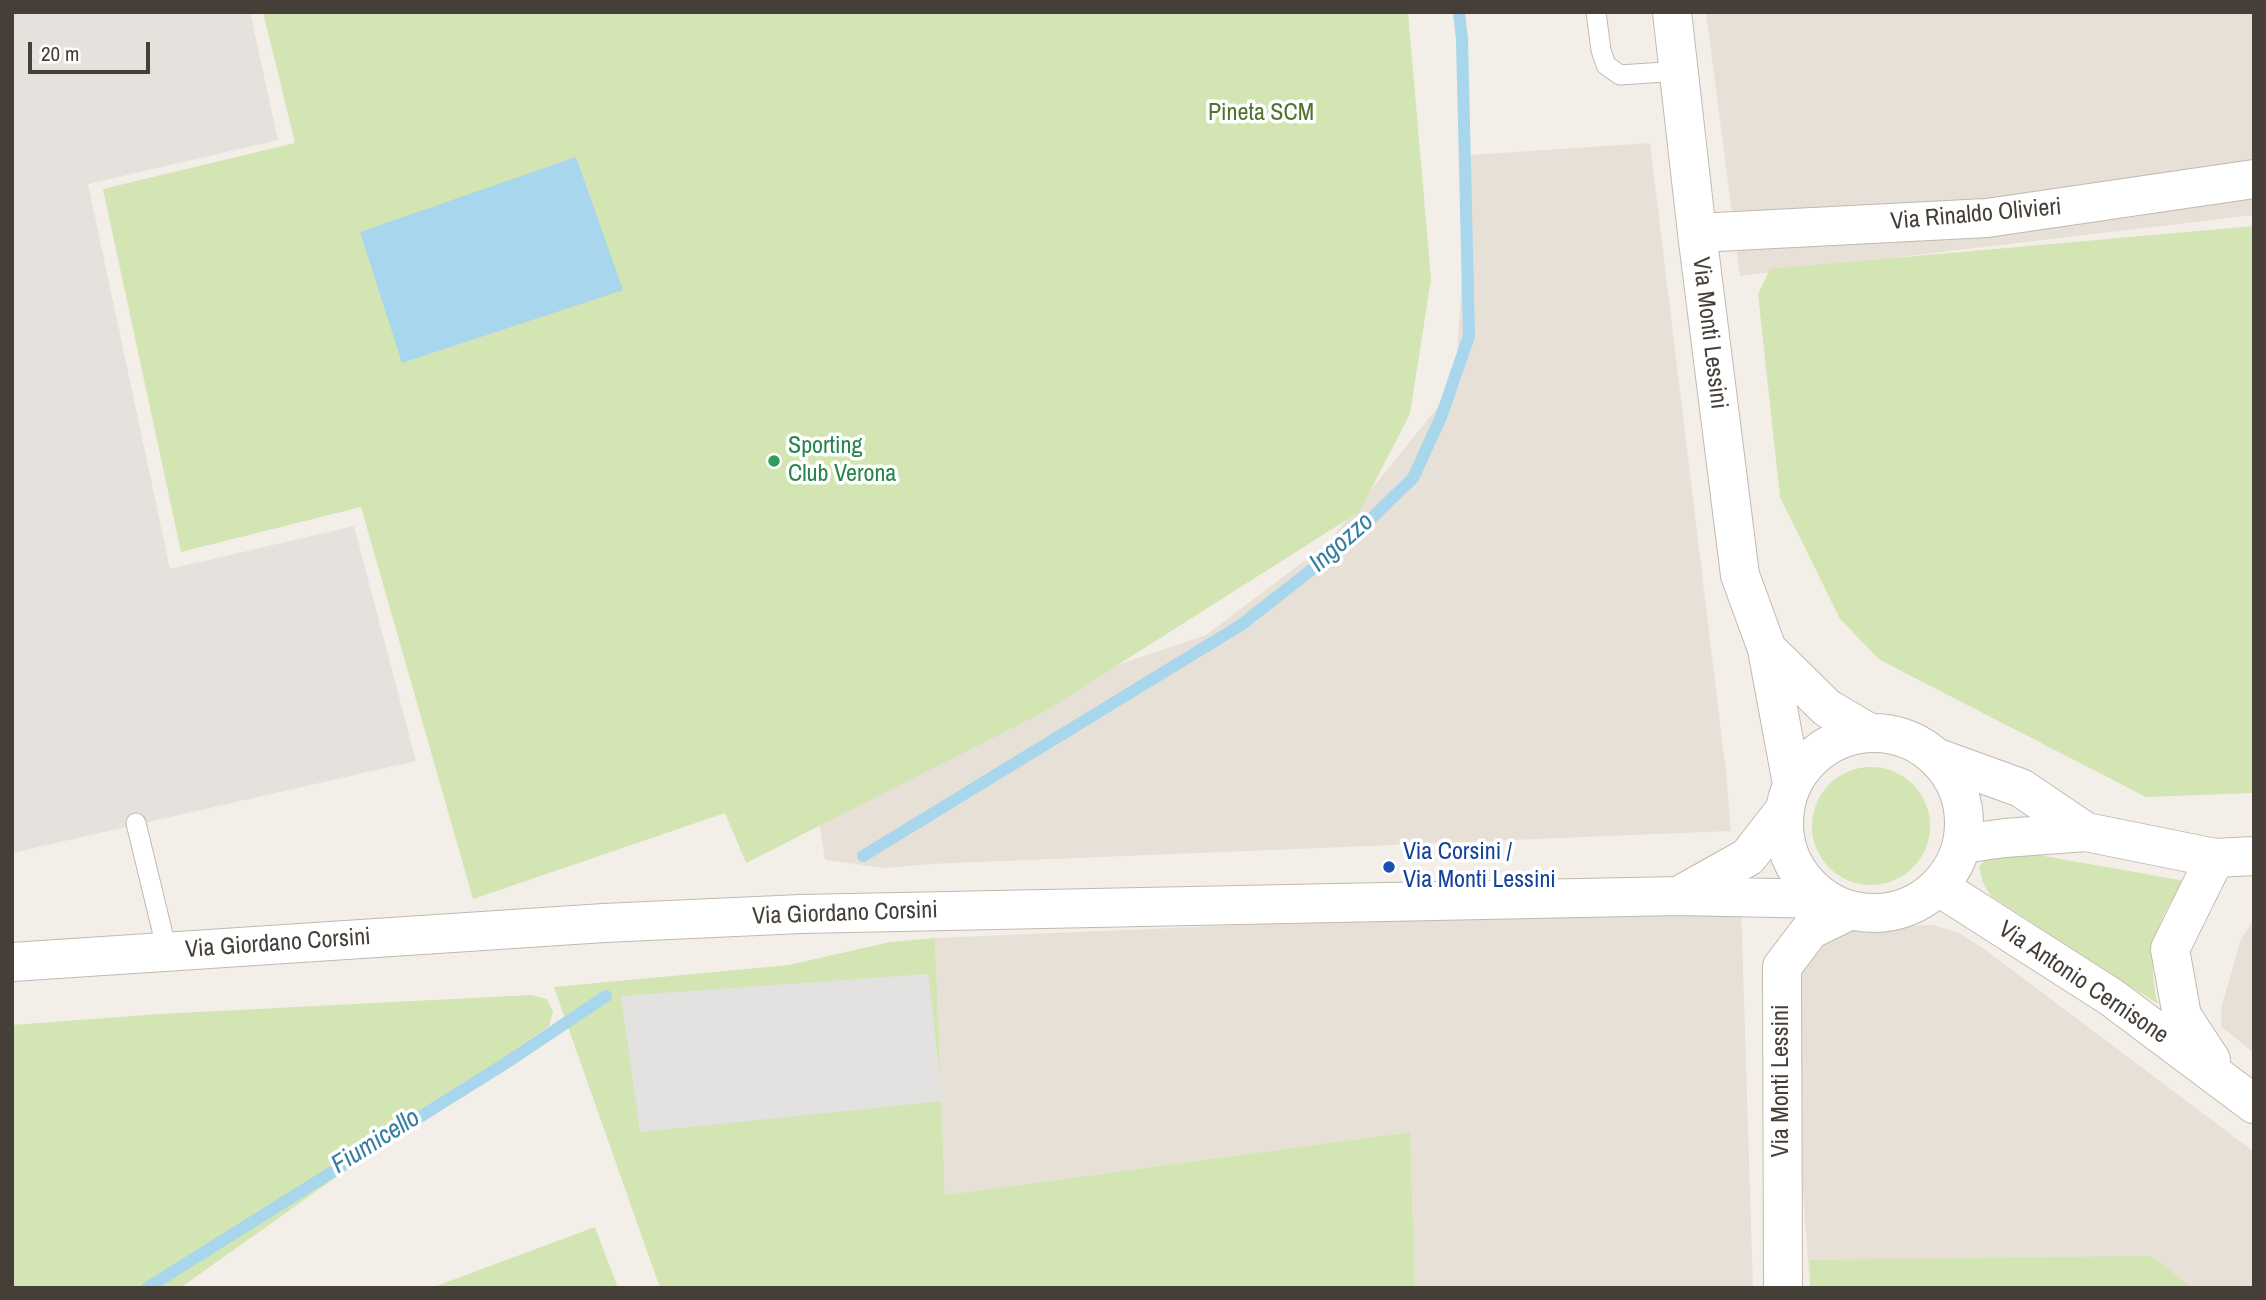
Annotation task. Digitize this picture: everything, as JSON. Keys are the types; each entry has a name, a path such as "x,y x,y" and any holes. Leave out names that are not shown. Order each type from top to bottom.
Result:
{"street":[{"name":"Via Monti Lessini","path":"1672,12 1740,575 1767,649 1788,798"},
{"name":"Via Rinaldo Olivieri","path":"1697,233 1987,218 2254,179"},
{"name":"Via Monti Lessini","path":"1767,649 1827,708 1868,732"},
{"path":"1868,732 1893,734 1918,743 1938,758 1953,777 1962,798 1965,821 1957,860 1939,887 1912,905 1872,913 1838,905 1811,889 1792,861 1786,846 1788,798 1805,764 1823,748 1845,737 1868,732"},
{"path":"1938,758 2021,788 2086,832"},
{"name":"Via Giordano Corsini","path":"1678,896 1748,857 1788,798"},
{"path":"1962,844 2086,832 2215,858 2254,856"},
{"name":"Via Antonio Cernisone","path":"2215,858 2170,949 2182,1016 2240,1093"},
{"name":"Via Antonio Cernisone","path":"1939,887 2111,997 2240,1093"},
{"name":"Via Giordano Corsini","path":"12,962 604,923 801,914 1678,896 1838,905"},
{"name":"Via Monti Lessini","path":"1783,1288 1782,967 1810,930 1838,905"}],"lane":[{"path":"1596,12 1601,50 1606,65 1620,75 1679,71"},
{"path":"136,822 167,951"}],"shaded area":[{"path":"12,12 250,12 278,140 88,184 170,569 354,526 416,761 12,853"},
{"path":"1706,12 2254,12 2254,215 1740,276"},
{"path":"1650,143 1731,831 885,868 825,860 811,768 1206,635 1327,544 1455,386 1470,155"},
{"path":"1741,904 1753,1288 1415,1288 1410,1132 945,1195 935,938"},
{"path":"2254,919 2254,1053 2221,1026 2222,1005 2241,939"},
{"path":"1933,925 1960,933 1987,951 2254,1152 2254,1288 1810,1288 1789,997 1817,937 1846,928"},
{"path":"928,974 943,1101 640,1132 621,996"}],"green space":[{"name":"Sporting Club Verona","path":"263,12 1408,12 1431,279 1410,414 1359,512 1042,713 746,863 725,813 473,899 361,507 181,552 103,189 295,143"},
{"path":"2254,226 2254,793 2146,797 1880,660 1840,619 1780,497 1758,294 1770,269"},
{"path":"1871,767 1904,777 1920,793 1930,826 1920,859 1904,875 1871,885 1838,875 1822,859 1812,826 1822,793 1838,777"},
{"path":"1989,855 2038,855 2191,882 2171,902 2159,926 2153,965 2158,1004 1991,896 1983,883 1979,867"},
{"path":"935,938 945,1195 1410,1132 1415,1288 660,1288 554,987 789,965 890,942"},
{"path":"531,995 547,999 553,1012 549,1026 180,1288 12,1288 12,1025 159,1014"},
{"path":"595,1227 618,1288 431,1288"},
{"path":"2151,1256 2193,1288 1810,1288 1810,1260"}],"water":[{"path":"576,157 623,290 402,363 360,232"}],"waterway":[{"name":"Ingozzo","path":"863,856 1241,625 1347,542 1413,478 1441,417 1469,336 1462,39 1459,12"},
{"name":"Fiumicello","path":"147,1288 506,1063 606,996"}],"place":[{"name":"Sporting Club Verona","path":"774,461"},
{"name":"Via Corsini / Via Monti Lessini","path":"1389,867"}],"park label":[{"name":"Pineta SCM","path":"1261,114"}]}
